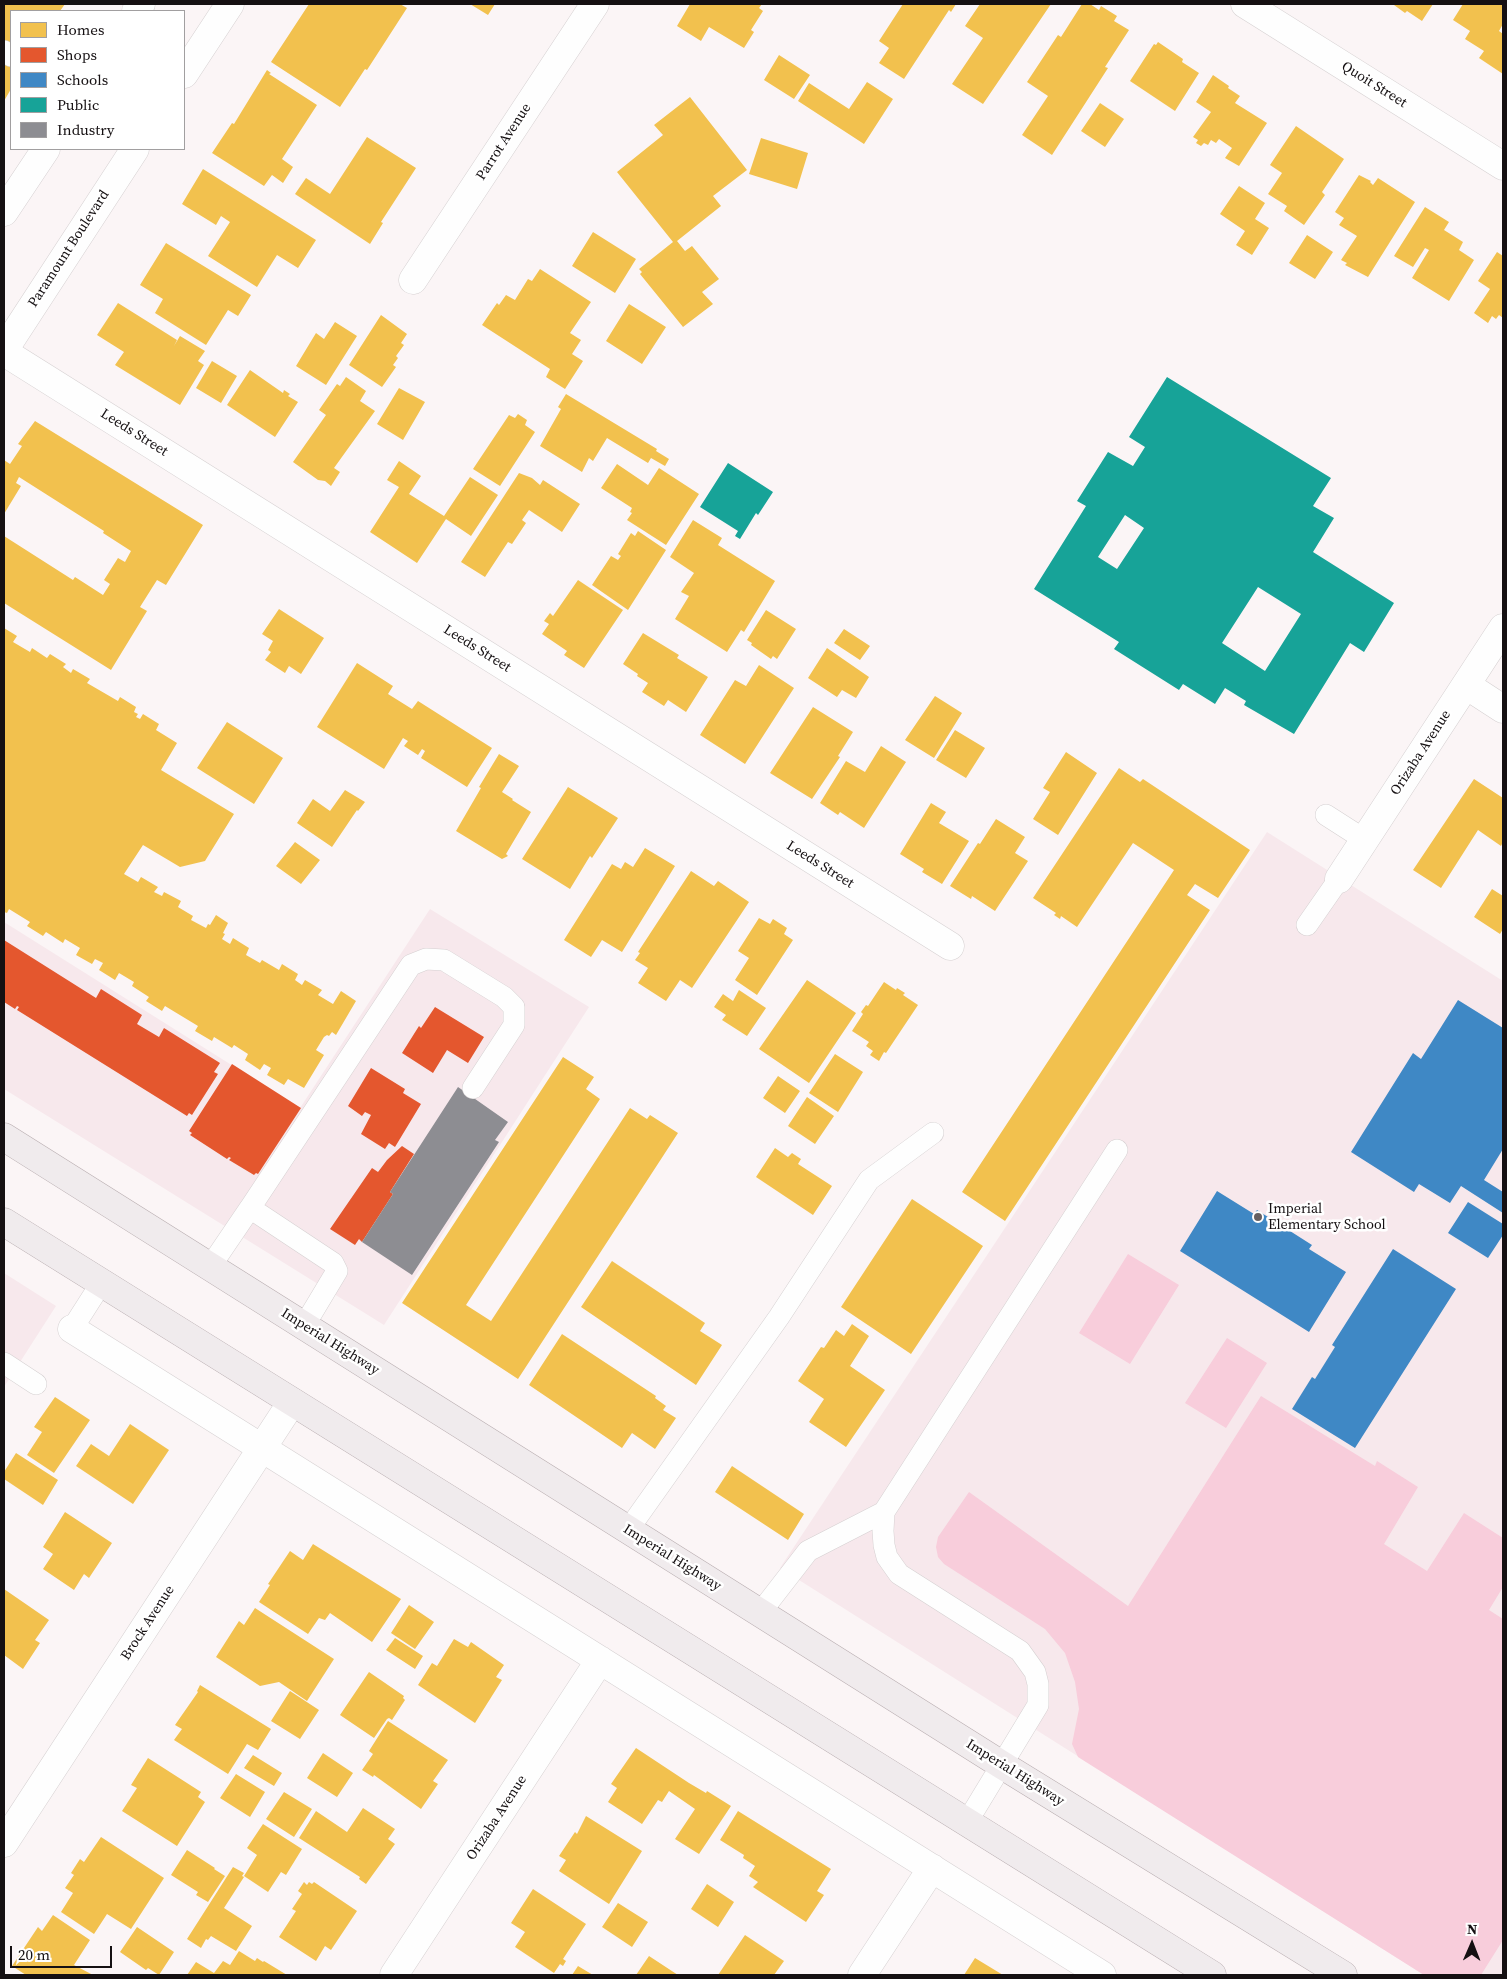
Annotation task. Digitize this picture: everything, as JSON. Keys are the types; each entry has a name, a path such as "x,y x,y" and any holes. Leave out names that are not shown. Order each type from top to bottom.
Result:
{"main road":[{"name":"Imperial Highway","path":"4,1137 1002,1765 1343,1975"},
{"path":"4,1222 1212,1975"}],"street":[{"path":"185,72 230,4"},
{"name":"Parrot Avenue","path":"413,280 595,4"},
{"name":"Quoit Street","path":"1245,4 1503,166"},
{"path":"4,212 45,150"},
{"name":"Paramount Boulevard","path":"4,351 134,150"},
{"name":"Leeds Street","path":"4,351 950,946"},
{"name":"Orizaba Avenue","path":"1339,879 1503,628"},
{"path":"1466,685 1503,709"},
{"path":"72,1329 1102,1975"},
{"name":"Brock Avenue","path":"4,1843 292,1402"},
{"name":"Orizaba Avenue","path":"394,1975 600,1660"},
{"path":"862,1975 932,1868"}],"lane":[{"path":"1326,815 1365,840"},
{"path":"1307,925 1339,879"},
{"path":"210,1267 411,965 426,959 444,960 504,997 514,1007 514,1025 473,1088"},
{"path":"628,1530 779,1317 869,1180 933,1133"},
{"path":"760,1613 808,1552 884,1512 1118,1150"},
{"path":"250,1208 332,1263 337,1271 304,1326"},
{"path":"72,1329 102,1282"},
{"path":"4,1363 36,1384"},
{"path":"884,1512 884,1545 888,1557 900,1574 1020,1651 1035,1672 1038,1684 1038,1704 967,1822"}],"shaded area":[{"name":"Imperial Elementary School","path":"1267,832 1503,981 1503,1975 1424,1975 780,1568"},
{"path":"430,909 589,1007 384,1325 4,1089 4,922 300,1108"},
{"path":"1128,1254 1179,1285 1130,1364 1079,1333"},
{"path":"4,1273 56,1306 4,1387"},
{"path":"1227,1338 1267,1363 1226,1428 1185,1403"},
{"path":"1261,1396 1375,1466 1377,1461 1418,1487 1384,1544 1427,1571 1464,1513 1503,1538 1503,1587 1489,1610 1503,1619 1503,1940 1481,1975 1424,1975 1078,1757 1072,1744 1079,1709 1075,1682 1065,1653 1045,1629 944,1564 938,1557 936,1547 938,1537 969,1492 1128,1606"}],"building: Homes":[{"path":"4,4 65,4 61,10 10,10 10,44 4,40"},
{"path":"309,4 400,4 407,8 367,70 365,69 340,107 271,62"},
{"path":"470,4 495,4 488,15"},
{"path":"690,4 762,4 759,8 763,11 751,30 754,32 744,48 709,27 701,41 677,26"},
{"path":"903,4 956,4 951,12 949,10 904,79 879,63 889,48 879,41"},
{"path":"980,4 1051,4 983,104 952,84 983,38 965,26"},
{"path":"1082,4 1090,4 1099,10 1101,6 1117,16 1114,21 1129,30 1105,67 1108,68 1052,155 1022,135 1048,96 1027,82 1058,35 1061,37"},
{"path":"1394,4 1433,4 1422,21 1407,11 1405,13"},
{"path":"1463,4 1503,4 1503,24 1499,31 1503,34 1503,74 1479,58 1484,51 1465,39 1470,31 1453,20"},
{"path":"1158,42 1183,59 1182,62 1199,73 1175,111 1130,81 1154,44 1156,45"},
{"path":"779,55 810,75 794,99 764,80"},
{"path":"4,59 10,63 10,91 4,101"},
{"path":"267,70 271,73 269,74 317,105 282,159 293,167 283,183 272,175 264,186 212,153 232,123 234,124"},
{"path":"1213,75 1240,96 1235,103 1267,123 1239,166 1225,158 1232,148 1219,139 1216,143 1211,140 1208,145 1204,143 1201,146 1196,143 1198,140 1193,137 1211,112 1196,102"},
{"path":"867,82 893,99 864,144 798,101 809,83 849,109"},
{"path":"690,97 747,170 713,196 721,206 677,241 685,251 692,246 719,279 702,292 713,304 683,327 640,274 642,272 639,269 673,242 617,172 663,135 654,125"},
{"path":"1100,103 1124,119 1105,147 1081,131"},
{"path":"1296,126 1344,159 1322,192 1325,195 1304,225 1284,211 1287,206 1268,194 1282,173 1270,165"},
{"path":"367,137 416,168 381,222 383,223 370,244 295,194 306,178 330,194"},
{"path":"761,138 808,153 797,189 749,174"},
{"path":"203,169 316,240 298,268 277,255 257,287 208,256 230,222 221,216 216,225 182,204"},
{"path":"1359,175 1371,181 1373,185 1378,178 1415,202 1368,277 1345,265 1347,263 1341,260 1357,236 1339,225 1344,218 1335,212"},
{"path":"1239,186 1265,203 1255,219 1269,228 1252,255 1236,245 1245,231 1220,214"},
{"path":"1425,207 1449,222 1444,230 1463,242 1459,250 1474,260 1449,301 1412,278 1429,250 1425,248 1413,267 1394,256"},
{"path":"593,232 636,259 615,293 572,266"},
{"path":"1307,235 1333,252 1315,279 1289,263"},
{"path":"166,243 251,295 238,316 228,310 206,345 155,313 163,299 140,285"},
{"path":"1497,252 1503,256 1503,318 1499,315 1496,319 1492,316 1488,323 1474,313 1490,289 1478,281"},
{"path":"540,269 591,302 570,333 581,340 572,354 583,361 565,389 546,377 550,369 482,325 497,303 499,305 506,295 515,300 528,279 532,281"},
{"path":"118,303 177,340 174,346 180,336 205,351 198,361 204,365 180,405 115,365 124,352 97,335"},
{"path":"629,304 666,327 642,364 606,341"},
{"path":"381,315 407,334 401,343 404,345 396,356 398,358 393,365 396,367 382,387 349,365"},
{"path":"335,322 357,336 326,385 296,366 316,333 324,339"},
{"path":"212,361 237,376 221,403 196,388"},
{"path":"250,370 283,393 284,390 290,394 288,396 298,402 275,437 227,405"},
{"path":"346,377 366,391 360,401 375,411 334,468 340,472 331,486 325,481 318,480 293,462 326,415 319,410 337,384 340,386"},
{"path":"399,388 425,402 403,440 377,424"},
{"path":"566,394 657,449 656,451 669,459 665,466 651,458 648,463 607,438 593,461 589,458 582,472 540,446 561,409 558,407"},
{"path":"518,414 527,420 525,425 535,432 500,486 473,469 509,415 515,418"},
{"path":"35,421 203,525 166,585 157,580 140,607 147,611 111,670 4,603 4,536 73,580 75,577 103,595 110,584 104,580 118,558 125,562 131,551 103,533 104,531 19,477 16,483 21,486 4,514 4,460 10,464 22,446 18,444"},
{"path":"399,461 421,476 409,494 444,516 470,477 498,495 471,536 446,519 417,563 370,532 399,487 387,480"},
{"path":"617,464 648,485 659,468 699,494 666,545 627,520 632,513 630,512 632,508 601,488"},
{"path":"519,473 532,478 540,485 543,480 580,504 562,532 529,510 522,520 526,523 512,544 508,542 485,577 461,562"},
{"path":"693,520 722,538 718,545 775,581 744,632 741,630 727,652 675,619 689,596 681,592 694,573 670,557"},
{"path":"638,531 666,550 628,610 592,585 611,556 618,560 621,556 618,554 631,533 635,536"},
{"path":"578,580 623,610 584,668 564,655 567,651 542,634 549,624 544,621 550,613 553,616"},
{"path":"279,609 324,638 301,674 289,666 285,673 265,660 271,652 268,650 273,641 262,634"},
{"path":"766,610 796,629 777,659 773,656 771,659 747,640"},
{"path":"4,628 17,636 13,642 30,652 32,648 47,658 50,654 66,664 63,667 71,673 73,669 90,679 87,683 118,701 120,697 136,707 134,712 138,714 136,717 140,719 143,714 159,724 156,730 177,743 161,770 234,814 205,861 180,867 143,845 124,874 138,882 141,877 158,887 154,892 162,896 164,892 181,901 178,907 193,916 191,920 206,928 216,915 228,923 222,939 230,944 233,938 249,948 246,955 260,963 262,960 279,970 282,964 298,974 295,980 302,985 305,980 322,990 318,995 333,1004 341,991 356,1001 336,1035 332,1032 329,1036 324,1037 316,1050 324,1055 304,1088 288,1079 284,1085 267,1075 271,1068 264,1064 260,1070 245,1060 248,1054 234,1045 232,1048 214,1037 212,1041 195,1031 198,1026 165,1006 162,1011 146,1001 149,997 132,986 134,982 119,973 115,980 99,970 103,963 95,959 92,964 76,955 80,948 65,939 63,943 46,932 43,936 27,926 30,922 9,909 7,913 4,912"},
{"path":"844,629 870,646 860,660 834,643"},
{"path":"643,633 679,655 677,658 708,677 686,712 668,700 664,706 642,692 648,683 623,664"},
{"path":"827,648 869,677 856,698 842,690 837,697 808,678"},
{"path":"357,663 393,686 388,694 412,709 418,701 492,748 467,787 421,758 425,751 422,749 418,755 404,746 408,741 403,738 384,769 317,727"},
{"path":"759,665 794,688 745,764 700,735 735,680 746,686"},
{"path":"935,696 962,713 934,758 905,740"},
{"path":"813,707 853,732 838,756 840,757 812,799 770,773"},
{"path":"227,722 283,758 254,804 197,768"},
{"path":"955,730 985,748 966,778 936,760"},
{"path":"881,746 906,762 864,828 840,812 838,815 820,803 846,761 865,772"},
{"path":"1066,752 1097,773 1058,835 1033,819 1050,792 1043,788"},
{"path":"499,754 519,766 502,792 531,812 506,854 508,856 502,859 456,831"},
{"path":"1119,768 1140,782 1143,779 1250,850 1218,898 1195,884 1187,895 1210,910 1005,1221 962,1192 1174,870 1133,843 1077,927 1061,916 1060,919 1054,915 1056,913 1033,898"},
{"path":"1474,779 1503,798 1503,842 1501,846 1478,830 1441,888 1413,870"},
{"path":"568,787 618,818 592,858 590,856 570,889 522,859"},
{"path":"345,790 365,802 357,810 332,847 297,823 313,799 330,811"},
{"path":"931,803 946,812 939,823 969,841 942,884 922,872 924,869 900,854"},
{"path":"996,819 1025,837 1015,853 1028,861 995,911 972,896 971,899 950,886"},
{"path":"295,842 320,860 301,884 276,866"},
{"path":"645,848 675,866 622,952 602,940 591,957 564,940 612,864 621,869 625,862 633,867"},
{"path":"691,871 714,886 718,881 749,902 692,988 680,980 666,1001 638,983 648,968 635,960 640,953 638,952"},
{"path":"1492,889 1503,896 1503,929 1500,934 1474,917"},
{"path":"759,918 770,924 773,919 787,928 784,934 793,940 757,995 735,980 749,958 738,951"},
{"path":"807,980 856,1013 809,1083 759,1049"},
{"path":"884,982 896,990 897,988 905,993 903,995 918,1005 879,1061 870,1055 873,1051 866,1046 869,1042 852,1031 863,1014 861,1012 866,1005 868,1006"},
{"path":"739,990 766,1008 747,1036 722,1020 726,1015 714,1007 723,994 733,1001"},
{"path":"835,1054 863,1072 838,1112 809,1093"},
{"path":"563,1057 594,1077 586,1089 600,1099 466,1305 491,1321 630,1108 647,1119 650,1115 678,1133 518,1379 402,1303"},
{"path":"778,1076 800,1091 785,1113 763,1098"},
{"path":"807,1097 834,1116 815,1144 788,1126"},
{"path":"775,1148 788,1157 792,1153 801,1159 798,1164 832,1186 813,1215 756,1177"},
{"path":"912,1199 983,1246 911,1354 841,1307"},
{"path":"612,1261 705,1323 700,1331 722,1345 696,1385 581,1307"},
{"path":"852,1324 869,1336 850,1366 885,1390 846,1447 809,1422 824,1399 798,1381 821,1347 824,1348 836,1330 844,1336"},
{"path":"562,1334 656,1396 655,1398 666,1406 663,1410 676,1418 655,1449 632,1433 622,1448 529,1385"},
{"path":"55,1397 90,1420 54,1473 27,1455 42,1432 34,1427"},
{"path":"130,1424 169,1450 133,1504 76,1466 91,1444 109,1456"},
{"path":"16,1453 58,1480 43,1505 4,1479 4,1472"},
{"path":"732,1466 804,1514 788,1540 715,1492"},
{"path":"65,1512 112,1543 89,1578 84,1574 74,1590 43,1569 53,1554 43,1547"},
{"path":"313,1544 401,1599 372,1642 330,1613 325,1620 319,1618 308,1634 259,1602 270,1585 268,1584 290,1551 303,1560"},
{"path":"4,1589 49,1620 35,1640 40,1643 23,1669 4,1655"},
{"path":"409,1605 434,1622 415,1649 391,1633"},
{"path":"255,1608 334,1659 307,1701 279,1682 260,1686 216,1657 239,1621 244,1625"},
{"path":"395,1638 423,1656 415,1669 386,1650"},
{"path":"454,1639 468,1647 471,1642 504,1665 496,1677 502,1680 475,1723 418,1685 432,1663 437,1666"},
{"path":"369,1672 404,1696 405,1700 392,1720 387,1719 374,1738 340,1715"},
{"path":"200,1685 271,1729 258,1750 247,1744 228,1774 174,1740 182,1729 175,1725 198,1692"},
{"path":"290,1691 319,1710 300,1739 271,1721"},
{"path":"388,1721 448,1760 433,1781 438,1784 421,1809 374,1775 373,1777 362,1770 373,1754 369,1751"},
{"path":"636,1748 689,1783 706,1793 707,1791 731,1806 699,1854 675,1839 695,1809 669,1791 662,1802 658,1800 642,1824 608,1802 617,1788 611,1784"},
{"path":"323,1753 353,1773 337,1797 307,1778"},
{"path":"253,1755 282,1773 274,1786 244,1768"},
{"path":"148,1758 201,1792 198,1797 205,1802 177,1846 122,1811 137,1788 131,1785"},
{"path":"236,1774 265,1792 250,1817 220,1798"},
{"path":"284,1792 312,1809 294,1837 266,1819"},
{"path":"363,1808 395,1829 388,1839 395,1844 366,1884 359,1879 360,1877 299,1838 316,1811 347,1832"},
{"path":"738,1811 831,1869 817,1891 824,1895 806,1922 753,1887 758,1882 749,1876 755,1866 743,1858 744,1855 720,1840"},
{"path":"586,1816 642,1851 609,1904 559,1871 566,1860 559,1856 575,1832 577,1834"},
{"path":"263,1824 302,1849 286,1875 281,1872 268,1892 244,1876 257,1855 247,1848"},
{"path":"101,1837 164,1878 131,1929 107,1914 94,1934 61,1912 73,1893 65,1888 74,1875 71,1873 80,1859 84,1862"},
{"path":"187,1850 225,1876 208,1902 196,1895 198,1892 171,1875"},
{"path":"233,1867 244,1873 242,1876 244,1877 224,1908 252,1926 236,1951 211,1936 208,1940 206,1939 201,1948 187,1939"},
{"path":"304,1882 307,1885 309,1882 312,1884 314,1882 357,1911 331,1950 325,1946 316,1961 279,1937 296,1911 292,1909 302,1894 298,1891"},
{"path":"707,1884 734,1902 718,1927 691,1909"},
{"path":"533,1889 586,1924 563,1959 566,1961 563,1966 560,1964 554,1973 515,1947 525,1932 511,1923"},
{"path":"618,1903 648,1922 632,1947 602,1927"},
{"path":"53,1915 90,1940 74,1965 93,1975 26,1975 12,1966 38,1927 42,1931"},
{"path":"137,1927 174,1952 159,1975 148,1968 146,1970 120,1952"},
{"path":"745,1935 784,1961 774,1975 718,1975"},
{"path":"239,1951 255,1961 257,1958 264,1961 287,1975 187,1975 196,1962 214,1973 223,1961 230,1965"},
{"path":"649,1956 678,1975 636,1975"},
{"path":"975,1958 1003,1975 964,1975"},
{"path":"578,1966 593,1975 572,1975"}],"building: Shops":[{"path":"4,940 96,998 101,989 142,1015 137,1024 159,1037 164,1028 220,1063 214,1072 218,1074 192,1115 189,1113 187,1116 17,1010 19,1007 17,1006 15,1009 4,1002"},
{"path":"435,1007 484,1037 468,1063 447,1050 433,1073 402,1053 419,1026 421,1028"},
{"path":"232,1064 301,1108 258,1174 254,1175 229,1160 231,1158 227,1159 190,1135 192,1133 189,1131"},
{"path":"371,1068 405,1089 403,1093 421,1104 395,1147 389,1143 385,1149 361,1134 371,1115 365,1112 362,1116 348,1106"},
{"path":"402,1146 414,1154 390,1192 393,1194 362,1242 359,1239 355,1245 330,1229 372,1168 378,1172 387,1160"}],"building: Schools":[{"path":"1458,1000 1503,1028 1503,1149 1484,1180 1503,1192 1503,1213 1461,1186 1450,1203 1419,1184 1414,1192 1351,1152 1413,1053 1421,1059"},
{"path":"1217,1191 1254,1214 1257,1210 1312,1245 1309,1249 1346,1272 1309,1332 1180,1251"},
{"path":"1468,1202 1503,1224 1503,1235 1488,1258 1448,1233"},
{"path":"1393,1249 1456,1289 1355,1448 1292,1409 1312,1377 1315,1379 1335,1347 1332,1345"}],"building: Public":[{"path":"1167,377 1331,478 1313,506 1334,518 1313,552 1394,603 1364,652 1350,643 1294,734 1244,705 1246,701 1225,688 1215,704 1183,684 1179,690 1114,649 1119,642 1034,589 1086,506 1077,501 1108,452 1133,466 1145,447 1129,437","holes":["1125,515 1144,528 1117,569 1098,557","1258,587 1301,614 1265,671 1222,643"]},
{"path":"728,463 773,492 758,515 756,513 740,539 735,536 738,531 700,507"}],"building: Industry":[{"path":"458,1087 508,1122 495,1140 499,1142 412,1275 362,1242 393,1194 390,1192"}],"place":[{"name":"Imperial Elementary School","path":"1258,1217"}]}
